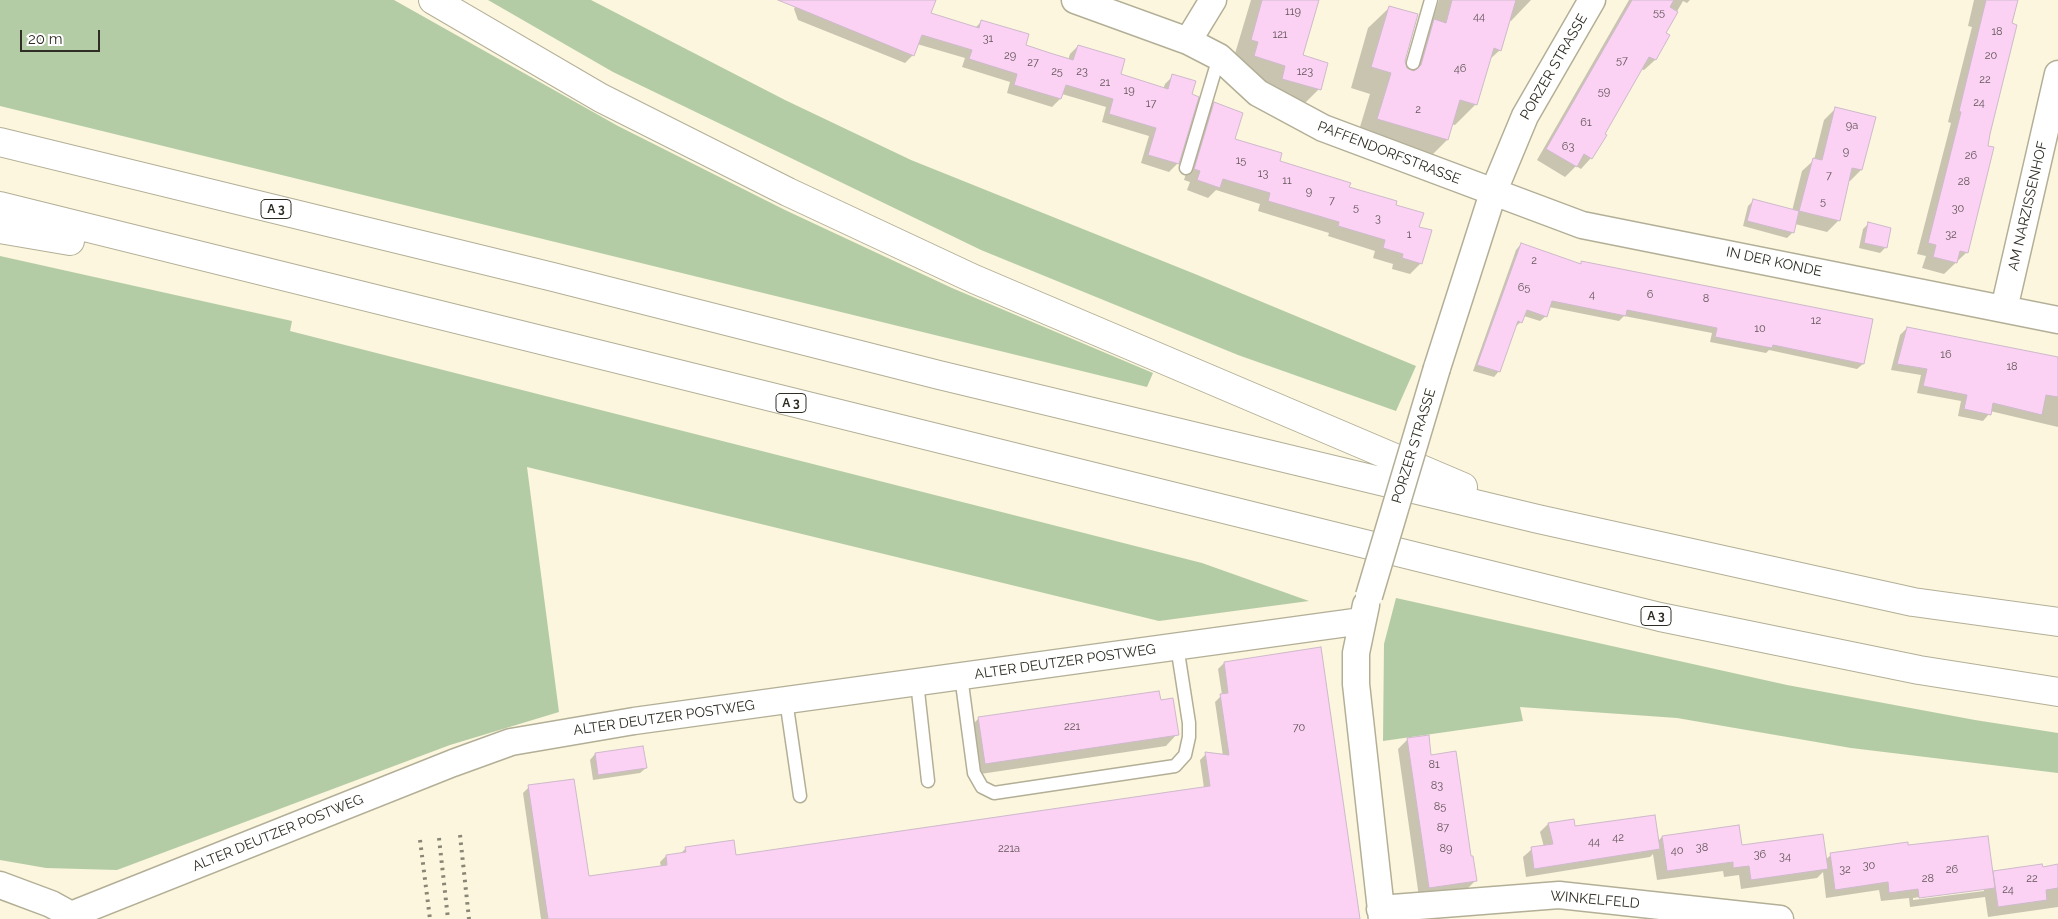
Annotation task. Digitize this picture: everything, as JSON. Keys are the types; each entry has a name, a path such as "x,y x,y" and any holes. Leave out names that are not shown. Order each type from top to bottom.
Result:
{"highway":[{"path":"433,0 601,98 788,192 974,279 1538,519"},
{"name":"A 3","path":"0,142 553,277 930,372 1538,519 1913,602 2058,622"},
{"name":"A 3","path":"0,206 322,288 1660,617 1919,670 2058,692"},
{"path":"0,229 322,288"}],"street":[{"path":"1188,41 1213,0"},
{"name":"PORZER STRASSE","path":"1381,914 1356,684 1356,653 1365,608 1437,368 1493,193 1525,116 1592,0"},
{"name":"PAFFENDORFSTRASSE","path":"1090,2 1188,41 1218,57 1258,93 1323,128 1493,193"},
{"name":"AM NARZISSENHOF","path":"2004,309 2058,74"},
{"name":"IN DER KONDE","path":"1493,193 1582,225 2058,320"},
{"name":"ALTER DEUTZER POSTWEG","path":"0,885 51,904 73,917 444,766 511,742 634,721 1177,646 1365,608"},
{"name":"WINKELFELD","path":"1381,914 1559,895 1780,919"}],"lane":[{"path":"1413,63 1431,0"},
{"path":"1186,168 1218,57"},
{"path":"961,676 974,773 982,787 994,793 1175,766 1185,755 1189,737 1189,723 1177,646"},
{"path":"918,682 928,781"},
{"path":"786,700 800,796"}],"green space":[{"path":"0,0 394,0 618,126 785,210 952,288 1153,373 1147,387 0,106"},
{"path":"488,0 591,0 785,100 911,160 1195,274 1416,366 1396,411 1238,355 981,250 613,72"},
{"path":"0,256 292,321 290,331 1202,563 1309,601 1159,621 527,467 559,712 450,745 117,870 46,868 0,860"},
{"path":"1396,598 1787,685 1975,720 2058,733 2058,773 1851,748 1677,718 1520,707 1523,721 1383,741 1384,644"}],"building":[{"path":"778,0 936,0 931,13 979,28 981,20 1029,34 1026,45 1050,53 1073,60 1078,45 1125,59 1121,74 1168,89 1172,74 1196,81 1192,94 1199,97 1179,164 1148,155 1156,128 1109,114 1113,99 1066,85 1061,99 1014,85 1017,74 969,59 972,50 922,35 914,56"},
{"path":"1262,0 1319,0 1303,55 1328,63 1321,90 1282,79 1285,66 1254,56 1258,42 1251,40"},
{"path":"1452,0 1516,0 1501,51 1494,48 1477,105 1460,100 1448,140 1377,119 1391,73 1371,67 1389,6 1418,14 1405,61 1407,68 1414,71 1421,65 1434,19 1446,23"},
{"path":"1632,0 1674,0 1670,7 1678,12 1666,33 1670,35 1656,60 1649,57 1592,159 1584,154 1577,167 1546,149"},
{"path":"1986,0 2018,0 2012,23 2017,25 1990,134 1988,146 1994,147 1968,253 1960,251 1957,263 1933,257 1936,245 1928,243 1961,112 1959,111"},
{"path":"1214,102 1243,113 1235,139 1282,153 1280,161 1351,183 1349,187 1397,201 1396,205 1424,213 1419,227 1432,230 1422,264 1402,258 1403,254 1383,248 1385,240 1338,226 1339,222 1268,201 1270,193 1223,179 1220,188 1197,180 1200,171 1194,169"},
{"path":"1835,107 1876,117 1862,170 1852,168 1840,221 1799,211 1813,158 1822,160"},
{"path":"1753,199 1799,211 1794,233 1747,221"},
{"path":"1868,222 1891,228 1887,248 1864,243"},
{"path":"1521,243 1581,264 1581,261 1873,319 1864,364 1773,345 1772,348 1715,337 1717,328 1627,310 1626,316 1552,301 1547,317 1527,310 1522,323 1518,321 1500,372 1477,365"},
{"path":"1907,327 2058,357 2058,397 2046,395 2042,415 1993,403 1991,415 1964,409 1967,395 1923,386 1927,369 1897,364"},
{"path":"1321,647 1360,919 548,919 528,785 574,779 589,876 667,865 666,855 686,852 685,847 734,840 736,855 1210,786 1205,752 1229,755 1220,694 1228,693 1224,662"},
{"path":"1159,691 1161,700 1173,698 1179,735 985,764 978,717"},
{"path":"1429,735 1431,755 1456,751 1471,856 1473,856 1477,881 1429,888 1407,738"},
{"path":"643,746 647,768 598,775 595,753"},
{"path":"1655,815 1660,849 1534,869 1531,847 1553,844 1548,823 1574,819 1575,826"},
{"path":"1739,825 1742,845 1823,834 1828,869 1751,880 1749,866 1733,868 1733,862 1667,871 1662,836"},
{"path":"1988,836 1995,888 1919,898 1918,889 1889,893 1888,882 1835,890 1830,853 1908,842 1908,845"},
{"path":"2042,864 2043,867 2058,864 2058,888 2046,890 2047,900 1998,907 1993,871"}],"railway":[{"path":"460,835 469,919"},
{"path":"439,838 448,919"},
{"path":"420,840 430,919"}]}
